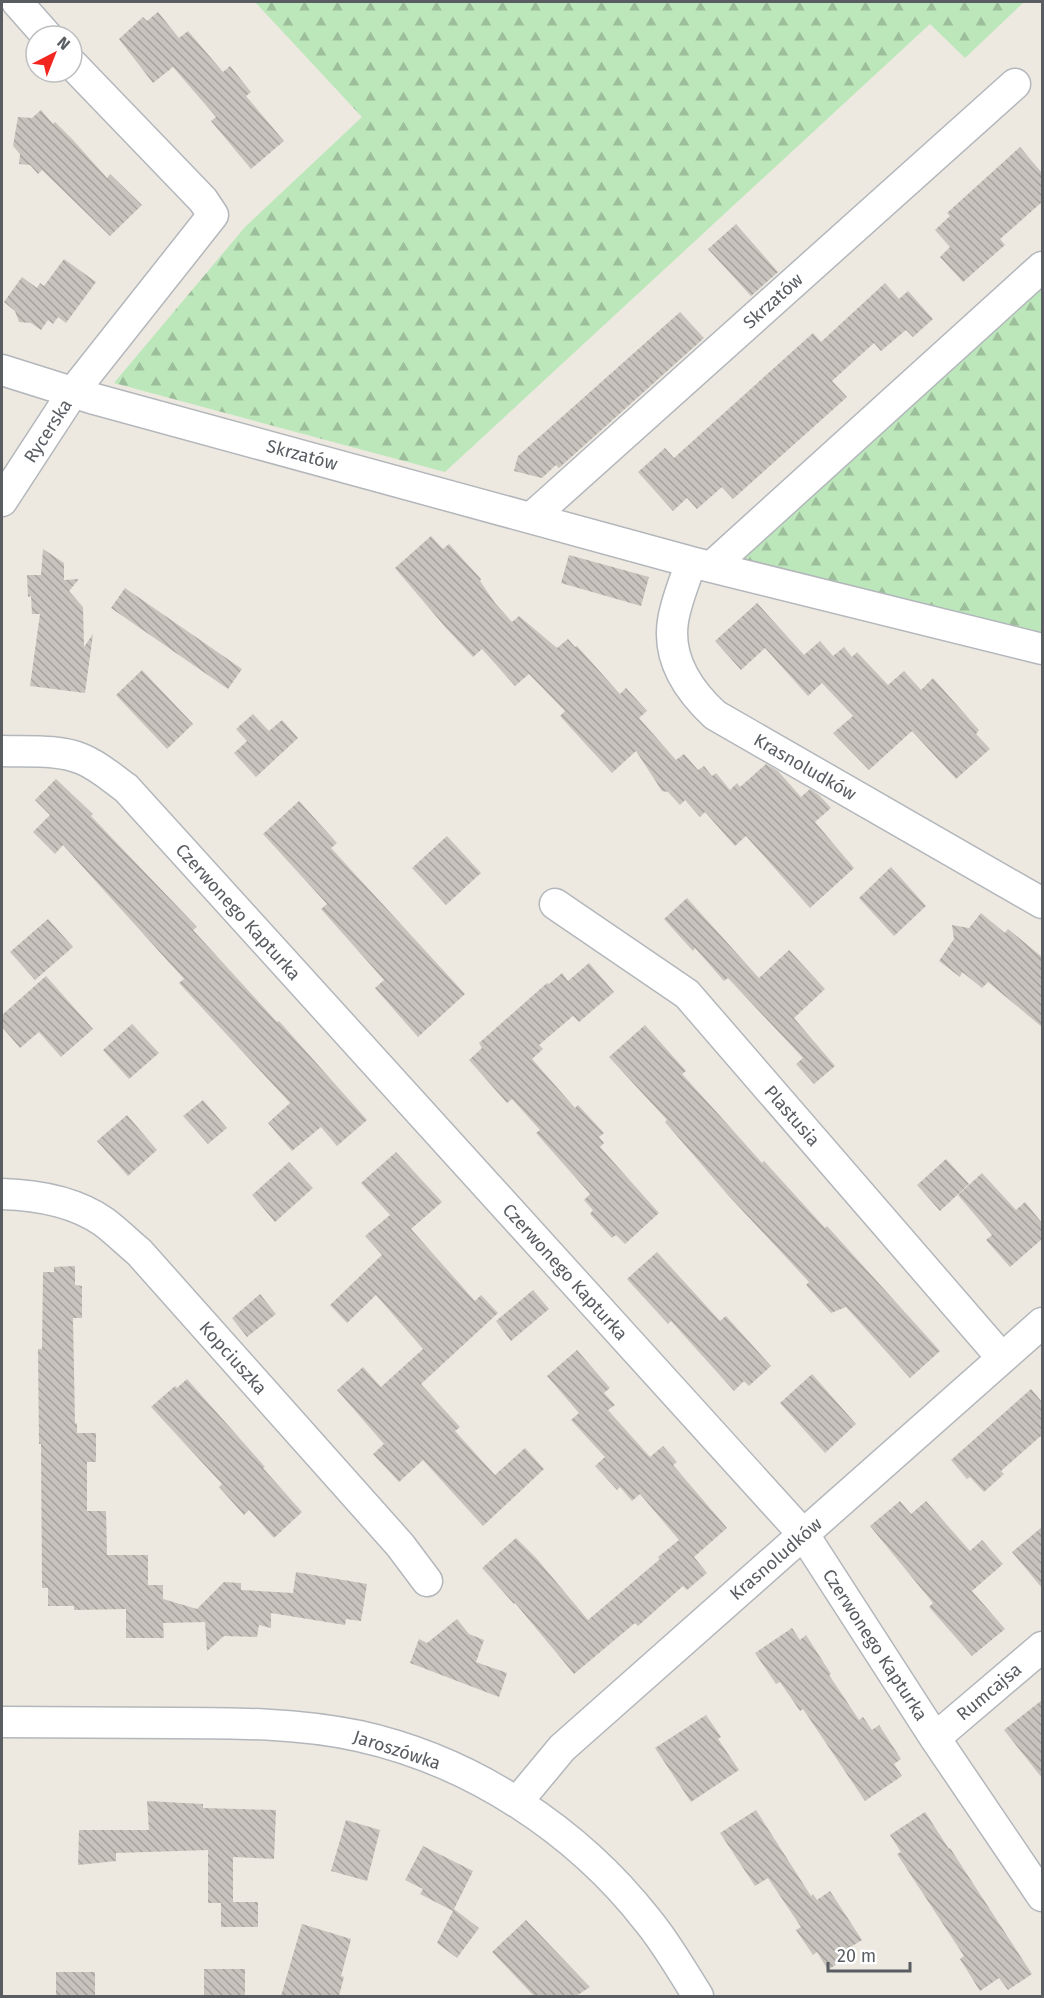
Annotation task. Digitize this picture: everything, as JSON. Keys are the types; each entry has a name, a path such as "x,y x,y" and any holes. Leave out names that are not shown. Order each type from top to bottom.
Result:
{"street":[{"path":"17,2 36,24"},
{"path":"73,392 213,215 203,200 84,76"},
{"name":"Skrzatów","path":"532,517 1015,84"},
{"path":"701,564 1042,267"},
{"name":"Skrzatów","path":"2,370 73,392 701,564 1042,649"},
{"name":"Rycerska","path":"2,501 73,392"},
{"name":"Krasnoludków","path":"701,564 673,621 673,651 683,678 698,699 715,715 1042,903"},
{"name":"Czerwonego Kapturka","path":"2,751 58,753 81,759 101,769 126,788 804,1535 935,1738 1042,1896"},
{"name":"Plastusia","path":"555,904 687,994 1002,1358"},
{"name":"Kopciuszka","path":"2,1194 29,1195 72,1205 103,1221 139,1252 400,1545 427,1581"},
{"name":"Krasnoludków","path":"518,1801 562,1748 1042,1323"},
{"name":"Rumcajsa","path":"935,1738 1042,1647"},
{"name":"Jaroszówka","path":"2,1722 277,1724 359,1736 409,1750 466,1774 518,1801 590,1859 622,1890 649,1922 698,1996"}],"green space":[{"path":"255,2 1024,2 965,58 930,24 445,472 114,383 245,227 362,117"},
{"path":"1042,269 1042,633 741,558"}],"building":[{"path":"158,12 179,38 188,31 223,72 230,66 251,92 246,96 284,141 251,169 211,121 216,117 173,67 153,83 119,39 143,17 147,21"},
{"path":"41,110 53,124 55,122 73,140 107,178 110,174 142,205 110,236 42,170 38,174 30,165 19,164 20,154 13,146 18,117 32,118"},
{"path":"1020,147 1042,173 1042,202 1000,239 1005,245 963,282 940,257 950,247 935,230 950,216 947,213"},
{"path":"736,224 778,272 751,296 708,249"},
{"path":"64,259 96,282 66,323 58,317 53,324 48,320 41,330 31,323 19,322 15,311 4,302 22,277 37,288 40,283 44,286"},
{"path":"885,283 899,299 908,291 933,319 913,337 906,330 881,351 874,343 832,381 847,397 733,499 722,487 697,509 687,498 673,511 638,472 665,448 674,458 813,333 821,342"},
{"path":"680,312 704,338 559,468 556,465 542,478 514,471 518,456"},
{"path":"431,536 443,549 449,544 481,579 480,581 495,603 512,622 519,616 557,648 568,639 620,694 626,688 647,711 639,718 676,760 684,754 698,770 704,766 712,776 716,773 730,790 737,783 740,787 766,764 778,771 801,797 810,789 819,795 831,808 815,822 854,868 810,908 746,836 735,846 705,812 700,817 685,800 680,805 668,792 662,791 636,751 612,773 560,716 565,711 529,674 515,686 482,649 473,657 395,568"},
{"path":"43,549 64,563 64,580 79,579 69,591 83,607 84,647 93,634 85,693 30,686 40,614 32,614 31,596 28,597 27,575 41,575"},
{"path":"569,555 649,577 641,606 561,583"},
{"path":"125,588 242,669 228,689 111,608"},
{"path":"757,603 804,655 820,641 833,656 844,647 852,657 857,652 888,685 904,671 921,690 933,678 979,730 976,734 990,749 956,779 912,731 869,770 833,733 853,716 822,683 808,696 765,648 741,670 715,641"},
{"path":"142,670 193,724 167,749 116,695"},
{"path":"253,714 269,731 282,720 298,738 256,777 234,753 247,741 236,729"},
{"path":"56,779 93,814 91,816 197,927 193,930 277,1022 279,1021 367,1120 337,1146 321,1127 292,1151 268,1123 290,1103 179,983 184,979 63,845 55,854 33,832 50,815 35,800"},
{"path":"299,801 337,843 331,848 465,994 418,1037 375,988 384,980 321,909 327,904 263,834"},
{"path":"447,836 481,873 446,905 412,868"},
{"path":"891,867 926,906 894,936 859,898"},
{"path":"687,898 759,978 789,950 825,989 794,1018 835,1066 814,1084 796,1064 803,1058 728,978 724,981 695,948 693,951 664,919"},
{"path":"981,913 1005,933 1008,929 1042,957 1042,1027 988,982 982,988 962,972 960,977 939,961 954,939 952,925 969,928"},
{"path":"48,919 73,947 35,980 10,952"},
{"path":"589,963 614,992 579,1022 573,1016 539,1045 543,1049 532,1059 575,1108 578,1105 604,1133 599,1137 604,1143 600,1147 659,1213 625,1244 616,1235 612,1238 590,1214 593,1210 584,1200 590,1194 536,1133 540,1130 512,1099 507,1103 469,1060 482,1048 479,1043 547,983 549,984 562,973 568,981"},
{"path":"46,976 93,1029 61,1057 39,1032 20,1048 2,1027 2,1015"},
{"path":"132,1024 159,1053 129,1079 103,1050"},
{"path":"645,1025 686,1071 682,1074 762,1163 764,1161 825,1228 827,1226 940,1351 910,1378 846,1307 831,1313 806,1285 809,1282 727,1194 665,1122 667,1120 609,1057"},
{"path":"203,1100 227,1128 208,1144 183,1116"},
{"path":"127,1115 157,1150 128,1176 97,1141"},
{"path":"396,1152 442,1202 411,1229 475,1301 481,1295 498,1313 421,1384 460,1427 455,1431 495,1475 525,1448 544,1469 483,1526 423,1460 399,1482 373,1454 384,1444 337,1390 363,1367 381,1387 423,1349 376,1295 347,1323 330,1305 382,1255 365,1236 390,1215 361,1183"},
{"path":"946,1159 969,1184 940,1211 917,1185"},
{"path":"289,1162 313,1188 275,1222 252,1195"},
{"path":"982,1173 1016,1210 1025,1202 1042,1223 1042,1239 1010,1267 986,1240 992,1235 958,1195"},
{"path":"657,1252 720,1321 726,1316 771,1366 749,1386 744,1381 734,1391 671,1321 668,1324 627,1279"},
{"path":"75,1266 75,1285 82,1286 82,1318 73,1318 75,1424 77,1423 77,1433 96,1433 96,1462 87,1462 87,1511 106,1511 107,1555 148,1555 148,1585 163,1585 163,1599 197,1609 224,1582 241,1583 241,1590 293,1593 296,1572 367,1584 361,1621 346,1619 345,1625 271,1613 271,1628 259,1625 257,1637 224,1636 207,1651 205,1622 163,1623 164,1638 126,1638 126,1609 74,1610 74,1606 48,1606 48,1588 42,1588 41,1444 39,1444 38,1349 42,1349 43,1272 54,1272 54,1267"},
{"path":"533,1290 549,1309 511,1341 496,1321"},
{"path":"260,1294 276,1314 247,1337 232,1318"},
{"path":"577,1350 610,1388 604,1393 615,1405 608,1410 650,1457 663,1446 677,1462 673,1465 727,1528 694,1557 707,1573 687,1590 683,1586 638,1626 635,1623 574,1674 515,1603 482,1568 516,1538 537,1559 588,1620 679,1540 640,1494 632,1501 620,1487 617,1490 595,1466 605,1457 571,1420 579,1413 547,1376"},
{"path":"812,1374 856,1424 825,1453 780,1403"},
{"path":"187,1379 302,1512 274,1538 249,1510 244,1515 219,1487 222,1484 151,1407 175,1386 177,1388"},
{"path":"1031,1389 1042,1402 1042,1435 1001,1471 1004,1474 984,1492 970,1477 967,1479 951,1460"},
{"path":"900,1501 911,1514 926,1501 970,1551 982,1540 1003,1564 972,1591 1005,1629 972,1656 929,1607 933,1603 870,1526"},
{"path":"1042,1527 1042,1588 1012,1552"},
{"path":"457,1619 469,1634 484,1640 476,1662 507,1673 499,1697 410,1663 419,1639 427,1643"},
{"path":"792,1628 800,1640 806,1635 859,1720 863,1717 872,1730 879,1725 901,1759 894,1764 902,1776 865,1801 803,1709 800,1711 780,1682 776,1684 755,1653"},
{"path":"1042,1700 1042,1778 1004,1730"},
{"path":"706,1715 721,1737 718,1739 739,1770 691,1802 655,1748"},
{"path":"147,1801 203,1804 203,1808 276,1810 274,1859 233,1857 233,1902 258,1902 258,1927 221,1927 221,1903 208,1903 208,1850 116,1853 116,1861 78,1865 79,1830 149,1830"},
{"path":"756,1810 811,1896 813,1894 817,1900 830,1891 862,1940 849,1948 853,1953 828,1970 817,1952 813,1955 796,1930 801,1927 768,1878 755,1886 720,1833"},
{"path":"925,1812 1032,1974 1008,1990 999,1978 980,1991 960,1959 964,1956 897,1854 901,1852 890,1835"},
{"path":"346,1820 380,1830 367,1881 331,1871"},
{"path":"423,1846 473,1871 453,1911 420,1894 423,1889 405,1880"},
{"path":"454,1909 479,1928 457,1958 437,1943"},
{"path":"526,1920 590,1987 576,1996 534,1996 492,1952"},
{"path":"302,1924 351,1939 341,1976 344,1977 339,1996 281,1996"},
{"path":"204,1969 245,1969 245,1996 204,1996"},
{"path":"56,1972 95,1972 95,1996 56,1996"}]}
